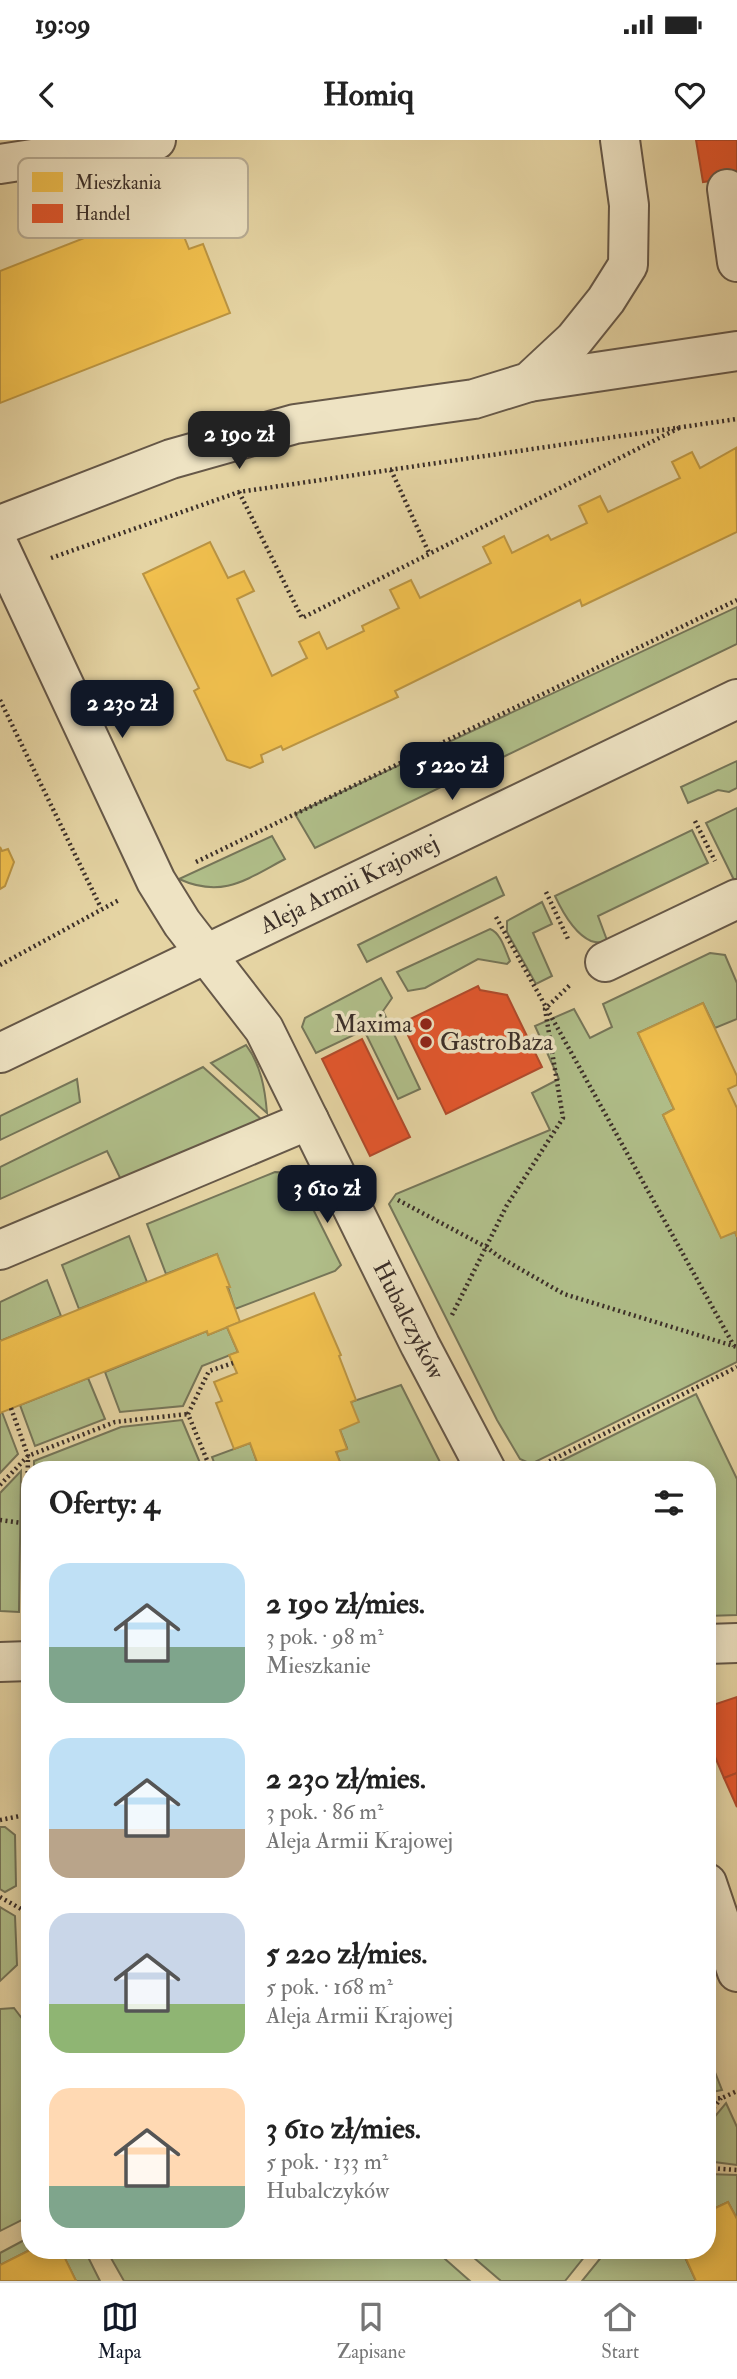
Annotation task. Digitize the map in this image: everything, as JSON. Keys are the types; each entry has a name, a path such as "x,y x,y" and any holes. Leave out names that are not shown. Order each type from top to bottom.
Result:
{"street":[{"path":"39,158 156,140"},
{"path":"529,382 574,340 607,300 628,265 629,205 620,140"},
{"path":"0,164 18,161"},
{"path":"727,188 737,262"},
{"path":"0,525 171,459 295,424 474,398 529,382 737,351"},
{"name":"Hubalczyków","path":"5,560 156,881 174,911 264,1029 481,1461"},
{"name":"Aleja Armii Krajowej","path":"0,1053 737,699"},
{"path":"590,971 736,901"},
{"path":"0,1250 309,1120"},
{"path":"716,1644 737,1643"},
{"path":"716,1910 737,1972"}],"path":[{"path":"5,560 239,492 737,419"},
{"path":"239,492 302,618 683,427"},
{"path":"391,470 429,553"},
{"path":"0,965 101,908 737,600"},
{"path":"0,701 101,908"},
{"path":"496,917 545,1009 736,1346"},
{"path":"545,1009 590,971"},
{"path":"429,1361 507,1205 563,1118 545,1009"},
{"path":"345,1194 394,1198 486,1247 564,1294 736,1346"},
{"path":"207,1461 188,1414 209,1371 233,1363"},
{"path":"550,1461 737,1367"},
{"path":"11,1408 28,1461"},
{"path":"22,1461 28,1455 115,1422 188,1414"},
{"path":"0,1485 21,1462"},
{"path":"0,1520 21,1522"},
{"path":"18,1661 21,1620"},
{"path":"0,1820 21,1816"},
{"path":"0,1897 21,1909"},
{"path":"716,2098 737,2091"},
{"path":"716,2106 722,2098"},
{"path":"716,2169 737,2170"}],"green space":[{"path":"737,607 737,644 315,848 295,814"},
{"path":"737,761 737,788 729,792 718,790 688,803 681,787"},
{"path":"737,808 737,879 734,880 706,823"},
{"path":"692,830 708,863 598,916 608,943 591,941 574,928 555,896"},
{"path":"272,836 285,859 246,879 222,887 209,887 179,879"},
{"path":"496,877 504,895 367,962 358,945"},
{"path":"542,902 552,924 533,933 552,976 536,984 507,932 507,921"},
{"path":"490,929 502,942 510,961 507,964 478,959 425,988 408,991 397,972"},
{"path":"710,953 725,955 737,983 737,1019 715,1028 703,1003 638,1033 674,1109 663,1115 721,1237 735,1232 737,1237 737,1362 537,1461 524,1461 520,1459 497,1420 389,1204 396,1194 550,1130 532,1093 559,1079 535,1026 574,1009 590,1038 612,1027 603,1004"},
{"path":"381,978 392,998 383,1011 420,1089 398,1099 364,1030 316,1053 302,1027 305,1018"},
{"path":"246,1045 261,1078 267,1113 211,1063"},
{"path":"203,1067 262,1120 124,1186 107,1151 0,1199 0,1167"},
{"path":"77,1079 80,1102 0,1140 0,1116"},
{"path":"275,1172 290,1175 301,1185 341,1265 335,1271 235,1309 217,1254 166,1274 147,1224"},
{"path":"129,1236 147,1282 79,1309 62,1265"},
{"path":"47,1280 61,1316 0,1341 0,1302"},
{"path":"227,1327 238,1352 202,1366 183,1406 120,1412 105,1372 207,1331 208,1335"},
{"path":"88,1378 105,1419 35,1446 20,1405"},
{"path":"401,1385 439,1461 340,1461 336,1452 347,1448 340,1430 351,1402"},
{"path":"696,1394 737,1479 737,1615 716,1616 716,1461 561,1461"},
{"path":"2,1412 18,1454 0,1473 0,1413"},
{"path":"182,1420 199,1461 34,1461 121,1427"},
{"path":"250,1443 257,1461 214,1461 212,1457"},
{"path":"21,1471 19,1612 0,1611 0,1493"},
{"path":"0,1827 5,1827 15,1835 16,1886 5,1892 0,1889"},
{"path":"0,1907 15,1916 17,1965 0,1981"},
{"path":"14,2008 21,2017 21,2220 0,2231 0,2009"},
{"path":"716,2075 722,2090 716,2091"},
{"path":"726,2103 737,2127 737,2165 716,2162 716,2115"},
{"path":"716,2174 737,2175 737,2219 728,2202 716,2208"},
{"path":"21,2242 21,2254 0,2265 0,2253"},
{"path":"65,2259 89,2259 100,2281 76,2281"},
{"path":"112,2259 445,2259 470,2281 124,2281"},
{"path":"475,2259 583,2259 565,2281 501,2281"},
{"path":"600,2259 686,2259 696,2281 582,2281"}],"building: Mieszkania":[{"path":"84,238 185,238 189,249 203,244 230,313 0,403 0,271"},
{"path":"736,448 737,532 582,606 580,600 395,691 398,697 283,750 281,746 261,755 263,762 250,768 227,760 194,691 199,688 143,574 210,542 228,578 244,571 254,591 237,599 272,676 307,658 299,642 319,632 327,649 364,631 362,626 399,608 390,590 411,580 420,598 491,563 483,547 504,536 512,553 548,535 551,540 587,523 579,506 600,496 608,512 680,478 672,462 692,452 700,468"},
{"path":"0,847 2,851 8,849 14,862 5,886 0,889"},
{"path":"703,1003 737,1076 737,1085 728,1089 737,1108 737,1237 735,1232 721,1238 663,1115 674,1109 638,1033"},
{"path":"217,1254 240,1322 208,1335 207,1331 0,1413 0,1341"},
{"path":"314,1293 341,1355 339,1356 356,1400 351,1402 359,1422 340,1430 347,1449 336,1452 340,1461 257,1461 250,1443 234,1449 216,1403 222,1401 214,1382 237,1373 229,1355 238,1352 227,1327"},
{"path":"728,2202 737,2219 737,2281 696,2281 686,2259 716,2259 716,2208"},
{"path":"21,2254 21,2259 65,2259 76,2281 0,2281 0,2265"}],"building: Handel":[{"path":"696,140 737,140 737,177 703,182"},
{"path":"478,986 480,990 507,995 542,1067 446,1114 402,1023"},
{"path":"362,1039 410,1137 370,1156 322,1059"},
{"path":"737,1697 737,1773 724,1778 716,1759 716,1704"},
{"path":"737,1773 737,1807 724,1778"}],"place":[{"name":"Maxima","path":"426,1024"},
{"name":"GastroBaza","path":"426,1042"}]}
